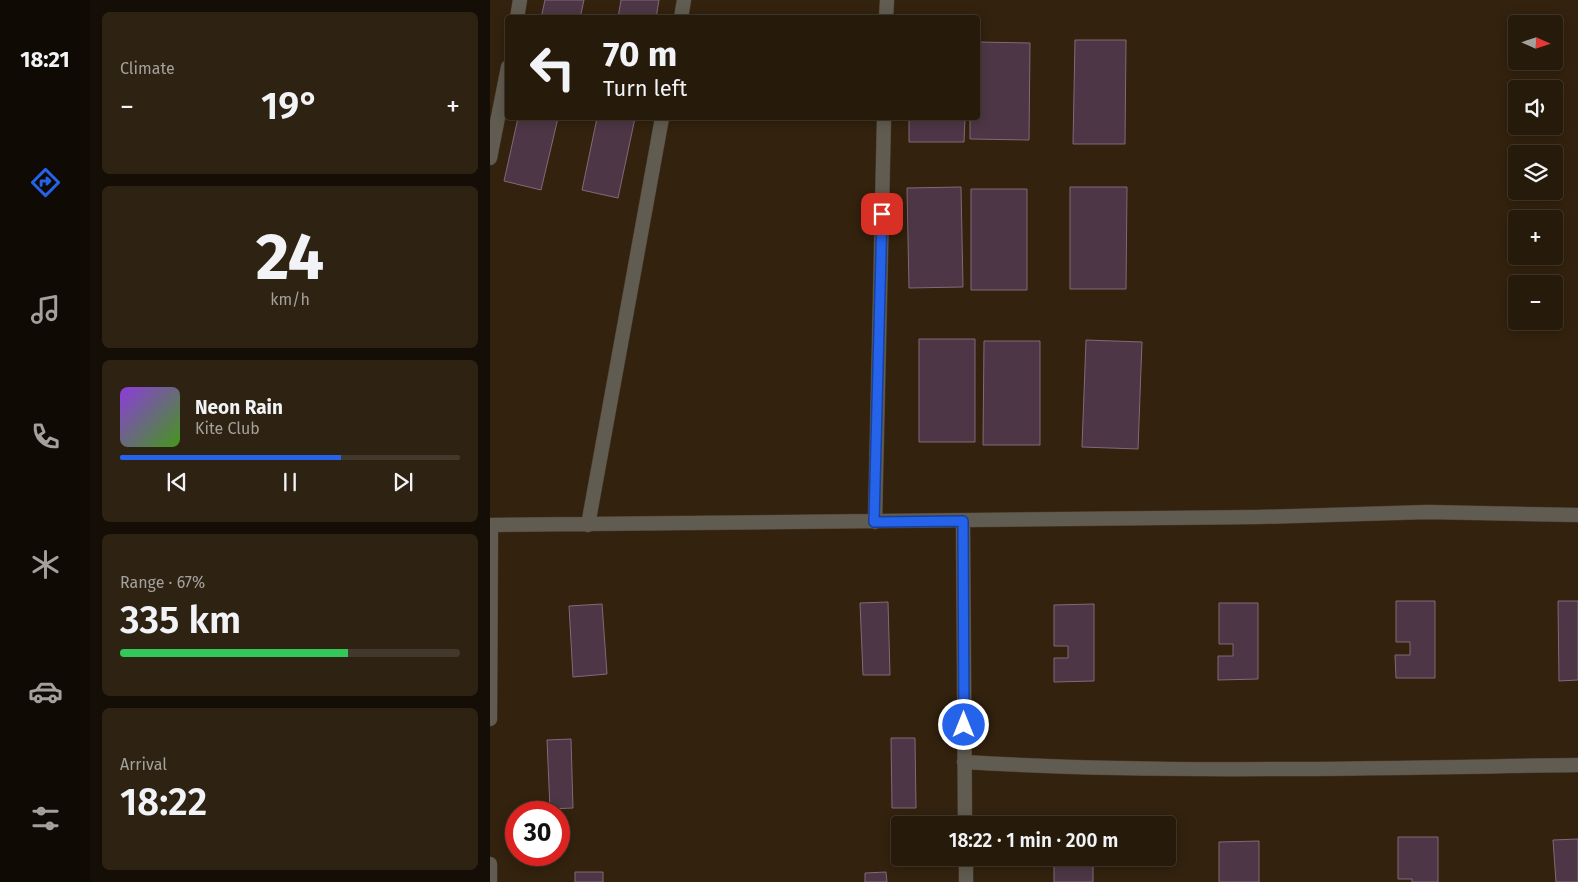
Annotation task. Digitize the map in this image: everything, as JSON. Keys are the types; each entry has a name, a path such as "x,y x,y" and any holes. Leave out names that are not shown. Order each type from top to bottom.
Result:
{"street":[{"path":"518,15 520,0"},
{"path":"682,15 684,0"},
{"path":"886,15 887,0"},
{"path":"490,158 505,82"},
{"path":"588,524 662,120"},
{"path":"874,522 884,120"},
{"path":"490,719 491,525 1258,517 1428,512 1578,515"},
{"path":"963,521 965,816"},
{"path":"964,762 1040,766 1243,769 1578,765"},
{"path":"490,864 490,882"},
{"path":"966,866 966,882"}],"building":[{"path":"545,0 584,0 581,15 542,15"},
{"path":"621,0 659,0 656,15 618,15"},
{"path":"1075,40 1126,40 1125,144 1073,144"},
{"path":"980,42 1030,43 1029,140 970,139 970,120 980,120"},
{"path":"518,120 558,120 541,190 504,181"},
{"path":"597,120 635,120 618,198 582,190"},
{"path":"909,120 965,120 964,142 909,142"},
{"path":"961,187 963,287 909,288 907,188"},
{"path":"1070,187 1127,187 1126,289 1070,289"},
{"path":"971,189 1027,189 1027,290 971,290"},
{"path":"919,339 975,339 975,442 919,442"},
{"path":"1086,340 1142,342 1138,449 1082,447"},
{"path":"984,341 1040,341 1040,445 983,445"},
{"path":"1396,601 1435,601 1435,678 1396,678 1395,655 1410,655 1410,642 1396,642"},
{"path":"1558,601 1578,601 1578,680 1559,681"},
{"path":"888,602 890,675 863,675 860,603"},
{"path":"1219,603 1258,603 1258,679 1218,680 1218,656 1233,656 1233,644 1219,644"},
{"path":"602,604 607,674 573,677 569,606"},
{"path":"1094,604 1094,681 1054,682 1054,658 1068,658 1068,646 1054,646 1054,605"},
{"path":"891,738 915,738 916,808 892,808"},
{"path":"571,739 573,808 570,808 570,801 550,801 547,740"},
{"path":"1398,837 1438,837 1438,882 1412,882 1412,879 1398,879"},
{"path":"1578,839 1578,882 1556,882 1553,840"},
{"path":"1259,841 1259,882 1219,882 1219,842"},
{"path":"1054,866 1093,866 1093,882 1054,882"},
{"path":"575,872 603,872 603,882 575,882"},
{"path":"886,872 887,882 865,882 865,873"}],"route":[{"path":"882,214 874,522 963,521 964,725"}]}
